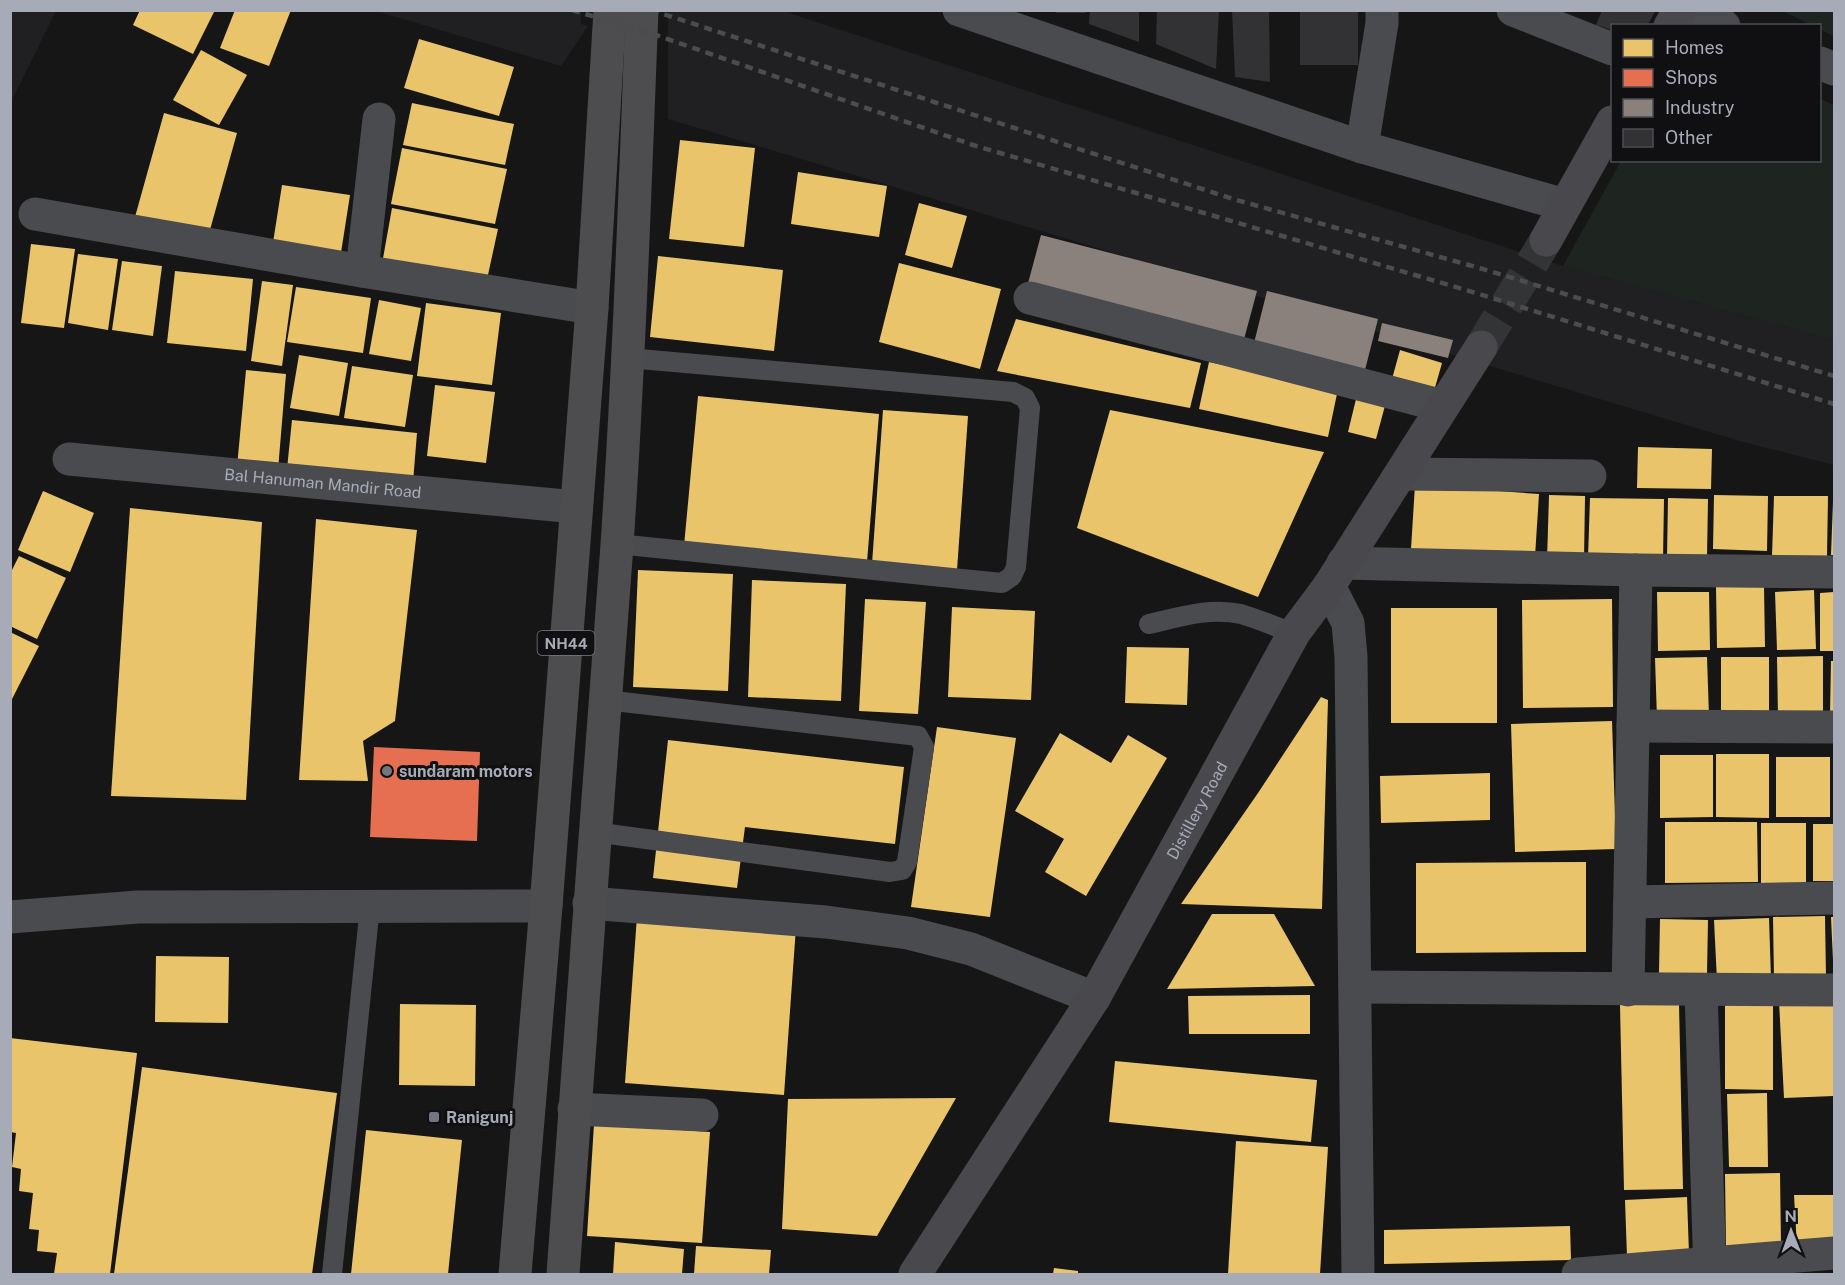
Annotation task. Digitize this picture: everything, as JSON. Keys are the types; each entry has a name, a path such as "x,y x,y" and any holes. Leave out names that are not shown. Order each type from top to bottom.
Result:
{"highway":[{"name":"NH44","path":"514,1275 546,906 592,309 610,10"},
{"name":"NH44","path":"563,1275 617,544 628,358 642,10"}],"street":[{"path":"959,10 1362,147 1565,205"},
{"path":"1362,147 1382,23 1382,10"},
{"path":"1671,24 1680,10"},
{"path":"1686,10 1719,24"},
{"path":"1525,13 1611,49"},
{"path":"362,272 379,120"},
{"path":"1546,240 1611,124"},
{"path":"35,214 362,272 592,309"},
{"path":"1030,298 1443,406"},
{"name":"Distillery Road","path":"915,1275 1094,998 1294,633 1336,574 1481,347"},
{"name":"Bal Hanuman Mandir Road","path":"69,459 576,507"},
{"path":"1401,474 1590,476"},
{"path":"1628,990 1636,570"},
{"path":"1358,1275 1351,657 1347,623 1336,574 1636,570 1834,572"},
{"path":"1633,726 1834,727"},
{"path":"1630,902 1834,898"},
{"path":"589,903 826,922 908,933 971,949 1094,998"},
{"path":"10,917 138,907 546,906"},
{"path":"1355,987 1834,990"},
{"path":"1701,990 1710,1269"},
{"path":"574,1109 702,1115"},
{"path":"1580,1274 1710,1269 1834,1253"}],"lane":[{"path":"617,544 1002,584 1011,576 1016,567 1030,408 1025,398 1013,392 628,358"},
{"path":"1149,624 1189,614 1214,612 1240,614 1294,633"},
{"path":"594,832 890,872 902,870 907,862 924,747 918,736 605,700"},
{"path":"332,1275 370,906"}],"shaded area":[{"path":"10,11 56,11 11,102"},
{"path":"376,11 581,11 581,24 588,26 561,66"},
{"path":"668,11 783,11 1563,266 1834,340 1834,465 1743,442 668,119"},
{"path":"1782,11 1834,11 1834,37 1821,30 1821,24 1810,24"},
{"path":"1821,99 1834,105 1834,340 1563,266 1620,162 1821,162"}],"building: Homes":[{"path":"140,10 215,10 193,54 133,25"},
{"path":"235,10 291,10 269,66 220,48"},
{"path":"419,39 514,67 499,116 404,88"},
{"path":"201,50 247,75 219,125 173,100"},
{"path":"412,103 514,124 505,165 403,145"},
{"path":"164,113 237,133 208,237 135,217"},
{"path":"680,140 755,148 744,247 669,239"},
{"path":"402,148 507,169 495,224 391,204"},
{"path":"798,172 887,186 879,237 791,224"},
{"path":"282,185 350,195 340,259 272,249"},
{"path":"919,203 967,216 952,268 905,255"},
{"path":"392,208 498,229 486,284 382,264"},
{"path":"31,244 75,249 64,328 21,323"},
{"path":"78,254 118,259 108,330 68,323"},
{"path":"658,256 783,270 774,351 650,337"},
{"path":"122,261 162,266 153,336 112,330"},
{"path":"899,263 1001,289 980,369 879,342"},
{"path":"175,271 253,279 246,351 167,343"},
{"path":"262,281 293,285 282,366 251,361"},
{"path":"296,287 371,298 363,353 287,342"},
{"path":"379,300 421,308 411,361 369,354"},
{"path":"426,303 501,313 492,385 417,376"},
{"path":"1016,319 1201,363 1190,408 997,371"},
{"path":"1400,350 1442,363 1434,391 1392,379"},
{"path":"299,355 348,363 339,416 290,408"},
{"path":"1209,362 1338,389 1328,437 1199,409"},
{"path":"352,366 413,375 405,427 344,418"},
{"path":"246,370 286,374 278,470 237,467"},
{"path":"435,385 495,392 486,463 427,456"},
{"path":"1357,395 1386,402 1376,439 1348,432"},
{"path":"698,396 879,414 867,562 684,546"},
{"path":"883,410 968,416 957,570 872,564"},
{"path":"1110,410 1324,452 1258,597 1077,528"},
{"path":"292,420 417,433 413,482 287,469"},
{"path":"1638,447 1712,449 1711,489 1637,488"},
{"path":"1415,485 1539,494 1535,557 1411,549"},
{"path":"43,491 94,513 70,572 18,550"},
{"path":"1549,495 1585,496 1584,562 1547,561"},
{"path":"1714,495 1768,496 1767,551 1713,549"},
{"path":"1774,496 1828,496 1827,556 1772,556"},
{"path":"1590,498 1664,499 1663,560 1588,558"},
{"path":"1668,498 1708,499 1707,557 1667,557"},
{"path":"1833,502 1834,555 1831,555"},
{"path":"130,508 262,522 246,800 111,796"},
{"path":"316,519 417,530 395,721 363,741 368,781 299,780"},
{"path":"19,556 66,578 37,639 10,626 10,574"},
{"path":"638,570 733,574 728,691 633,687"},
{"path":"752,580 846,584 841,701 748,697"},
{"path":"1716,587 1764,587 1765,647 1717,648"},
{"path":"1814,590 1816,649 1777,650 1775,592"},
{"path":"1657,592 1709,592 1710,650 1658,651"},
{"path":"1834,592 1834,651 1820,651 1820,593"},
{"path":"865,599 926,602 918,714 859,711"},
{"path":"1612,599 1613,707 1523,708 1522,600"},
{"path":"952,607 1035,611 1031,700 948,697"},
{"path":"1391,608 1497,608 1497,723 1391,723"},
{"path":"10,632 39,646 10,703"},
{"path":"1127,647 1189,648 1187,705 1125,703"},
{"path":"1823,656 1823,717 1778,717 1777,657"},
{"path":"1707,657 1709,717 1657,719 1655,658"},
{"path":"1721,657 1769,657 1769,715 1721,715"},
{"path":"1831,661 1834,661 1834,715 1830,715"},
{"path":"1321,697 1328,700 1322,909 1181,904 1258,793"},
{"path":"1612,721 1616,849 1515,852 1511,724"},
{"path":"937,727 1016,738 990,917 911,907"},
{"path":"1060,733 1111,763 1128,735 1167,758 1086,896 1045,872 1064,839 1015,811"},
{"path":"668,740 904,767 895,844 745,827 737,888 653,878"},
{"path":"1716,754 1769,754 1769,818 1716,817"},
{"path":"1660,755 1713,755 1713,817 1660,818"},
{"path":"1776,757 1830,757 1830,817 1776,817"},
{"path":"1490,773 1490,820 1381,823 1380,776"},
{"path":"1665,822 1757,822 1758,882 1665,883"},
{"path":"1761,823 1806,823 1806,884 1761,884"},
{"path":"1813,824 1834,824 1834,881 1813,881"},
{"path":"1586,862 1586,952 1416,953 1416,863"},
{"path":"1212,914 1274,914 1315,986 1167,989"},
{"path":"637,916 796,927 784,1095 625,1083"},
{"path":"1825,916 1826,978 1774,979 1773,917"},
{"path":"1831,917 1834,917 1834,960 1833,960"},
{"path":"1769,918 1771,979 1717,981 1714,920"},
{"path":"1660,919 1708,920 1707,974 1659,973"},
{"path":"156,956 229,957 228,1023 155,1022"},
{"path":"1310,995 1310,1034 1189,1034 1188,996"},
{"path":"1834,998 1834,1096 1784,1098 1779,1001"},
{"path":"400,1004 476,1005 475,1086 399,1085"},
{"path":"1679,1004 1683,1189 1624,1190 1620,1005"},
{"path":"1725,1005 1773,1005 1773,1090 1725,1089"},
{"path":"10,1038 137,1053 110,1274 54,1274 57,1253 37,1251 39,1230 29,1229 33,1193 19,1191 21,1169 12,1167 16,1133 10,1132"},
{"path":"1115,1061 1317,1080 1311,1142 1109,1122"},
{"path":"142,1067 337,1093 312,1274 114,1274"},
{"path":"1767,1093 1768,1167 1729,1167 1727,1094"},
{"path":"956,1098 877,1236 782,1229 788,1099"},
{"path":"594,1124 710,1132 702,1243 587,1236"},
{"path":"366,1130 462,1140 448,1274 351,1274"},
{"path":"1236,1141 1328,1147 1320,1274 1228,1274"},
{"path":"1780,1173 1781,1246 1726,1247 1725,1174"},
{"path":"1794,1195 1834,1195 1834,1245 1797,1247"},
{"path":"1687,1197 1689,1254 1627,1257 1625,1200"},
{"path":"1570,1226 1571,1260 1384,1264 1384,1230"},
{"path":"615,1242 684,1249 682,1274 613,1274"},
{"path":"696,1246 771,1250 769,1274 694,1274"},
{"path":"1054,1268 1078,1271 1078,1274 1053,1274"}],"building: Shops":[{"path":"374,747 480,752 477,841 370,837"}],"building: Industry":[{"path":"1041,235 1257,291 1243,343 1027,287"},
{"path":"1267,291 1378,319 1364,374 1253,347"},
{"path":"1382,323 1453,340 1448,358 1378,341"}],"building: Other":[{"path":"1056,10 1086,10 1086,13 1056,13"},
{"path":"1090,10 1139,10 1139,42 1089,24"},
{"path":"1157,10 1219,10 1216,69 1156,44"},
{"path":"1232,10 1269,10 1270,82 1235,77"},
{"path":"1300,10 1358,10 1358,65 1300,65"},
{"path":"1602,10 1656,10 1648,24 1611,24 1611,30 1596,25"}],"tunnel":[{"path":"1481,347 1546,240"}],"railway":[{"path":"572,10 653,34 973,145 1476,293 1834,404"},
{"path":"651,10 1233,199 1483,269 1834,376"}],"place":[{"name":"sundaram motors","path":"387,771"},
{"name":"Ranigunj","path":"434,1117"}]}
